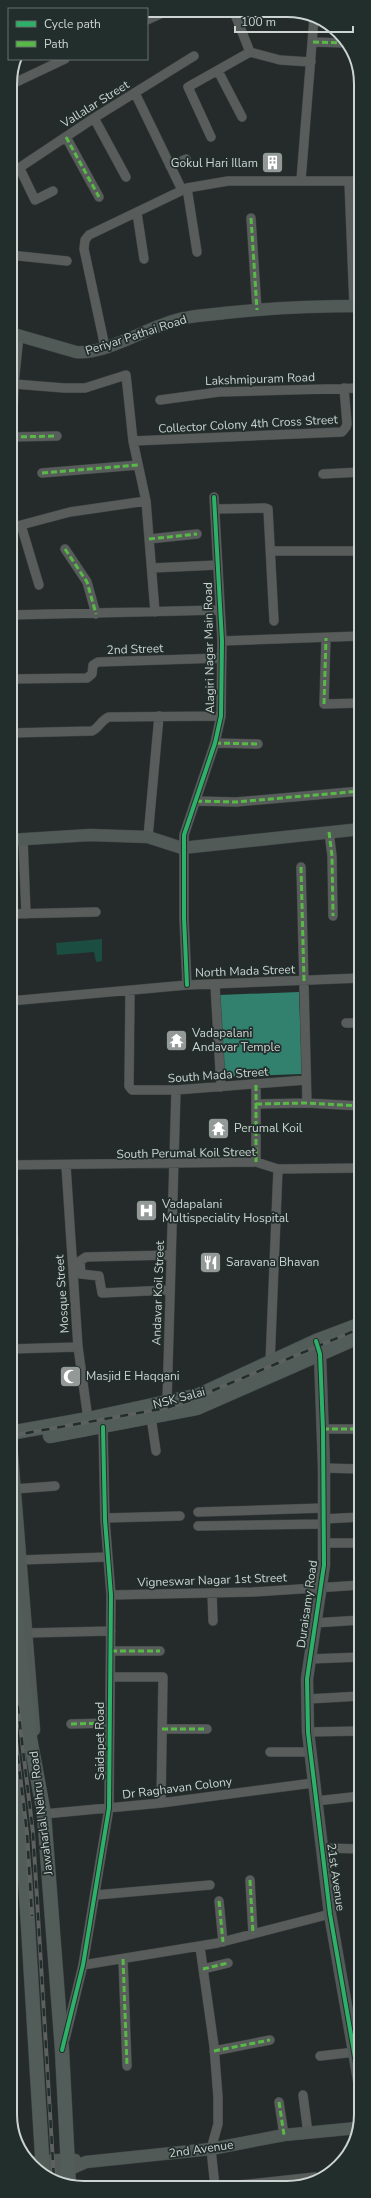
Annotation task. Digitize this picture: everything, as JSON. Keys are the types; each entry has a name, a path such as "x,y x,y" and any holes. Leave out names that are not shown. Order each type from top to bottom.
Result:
{"main road":[{"name":"NSK Salai","path":"17,1432 88,1419 199,1395 270,1363 318,1348 354,1328"},
{"path":"17,1441 102,1427 197,1408 318,1348 354,1338"},
{"path":"17,1629 33,1753"},
{"name":"Jawaharlal Nehru Road","path":"33,1753 44,1814 62,2050 69,2179"},
{"path":"17,1833 25,1877 41,2165"}],"street":[{"path":"236,17 250,52"},
{"path":"301,180 314,23"},
{"path":"313,42 340,43"},
{"path":"211,137 188,87 250,52 280,60 311,62"},
{"name":"Vallalar Street","path":"17,170 94,118 194,56"},
{"path":"17,82 63,60"},
{"path":"218,71 242,117"},
{"path":"135,93 170,166 185,189 197,252"},
{"path":"94,118 126,177"},
{"path":"66,137 99,196"},
{"path":"170,166 186,159"},
{"path":"20,169 35,200 53,191"},
{"path":"105,347 84,249 85,240 89,235 185,189 228,181 301,180 354,182"},
{"path":"349,182 354,251"},
{"path":"137,213 144,259"},
{"path":"252,218 256,310"},
{"path":"17,256 66,261"},
{"name":"Periyar Pathai Road","path":"17,335 84,353 105,347 159,325 185,318 256,310 354,306"},
{"path":"17,384 85,388 126,376 133,441 146,501 155,612"},
{"name":"Collector Colony 4th Cross Street","path":"133,441 342,432 347,424 344,388"},
{"name":"Lakshmipuram Road","path":"160,400 218,392 354,388"},
{"path":"17,437 57,436"},
{"path":"42,473 138,465"},
{"path":"323,474 354,472"},
{"name":"Alagiri Nagar Main Road","path":"187,985 182,848 184,835 215,743 221,716 222,641 214,497"},
{"path":"17,526 70,512 146,501"},
{"path":"215,509 265,508 268,510 274,621"},
{"path":"21,525 39,585"},
{"path":"149,539 197,534"},
{"path":"65,548 87,582 96,614"},
{"path":"271,551 354,551"},
{"path":"152,568 218,565"},
{"path":"17,616 220,610"},
{"path":"222,641 354,636"},
{"path":"326,638 324,704 354,703"},
{"name":"2nd Street","path":"17,679 87,678 92,674 93,665 98,662 222,658"},
{"path":"148,837 160,716"},
{"path":"17,732 92,731 109,717 221,716"},
{"path":"215,743 258,744"},
{"path":"196,801 236,802 354,792"},
{"path":"17,839 90,835 148,837 182,848 354,830"},
{"path":"329,832 332,856 333,916"},
{"path":"23,839 26,914"},
{"path":"301,867 307,1103"},
{"path":"17,914 96,912"},
{"name":"North Mada Street","path":"17,1000 187,985 354,978"},
{"path":"214,985 221,1087"},
{"name":"South Mada Street","path":"130,991 129,1086 132,1090 176,1090 306,1080"},
{"path":"346,1023 354,1023"},
{"path":"256,1085 256,1162"},
{"name":"Andavar Koil Street","path":"167,1402 176,1090"},
{"path":"256,1104 307,1103 354,1106"},
{"name":"South Perumal Koil Street","path":"17,1166 256,1162 278,1169 354,1168"},
{"name":"Mosque Street","path":"66,1166 78,1347 88,1419"},
{"path":"270,1363 278,1169"},
{"path":"170,1290 102,1293 99,1276 81,1274 80,1261 86,1258 171,1254"},
{"path":"17,1349 78,1347"},
{"name":"Duraisamy Road","path":"313,1783 308,1732 307,1680 314,1623 324,1565 323,1429 318,1348"},
{"path":"151,1417 156,1451"},
{"name":"Saidapet Road","path":"62,2050 83,1965 110,1808 111,1595 105,1518 102,1427"},
{"path":"323,1429 354,1429"},
{"path":"324,1468 354,1469"},
{"path":"17,1489 55,1486"},
{"path":"198,1512 354,1517"},
{"path":"105,1518 180,1516"},
{"path":"198,1526 323,1517"},
{"path":"323,1543 354,1543"},
{"name":"Jawaharlal Nehru Road","path":"17,1552 20,1560 35,1720 33,1753"},
{"path":"20,1560 108,1557"},
{"name":"Vigneswar Nagar 1st Street","path":"111,1595 212,1593 354,1585"},
{"path":"212,1593 213,1621"},
{"path":"314,1623 354,1620"},
{"path":"27,1633 111,1631"},
{"path":"111,1651 160,1651"},
{"path":"310,1659 354,1657"},
{"path":"110,1677 163,1678 161,1803"},
{"path":"307,1704 308,1699 354,1696"},
{"path":"71,1724 110,1724"},
{"path":"162,1728 207,1728"},
{"path":"308,1732 354,1731"},
{"path":"270,1752 310,1752"},
{"name":"Dr Raghavan Colony","path":"44,1814 161,1803 313,1783"},
{"name":"21st Avenue","path":"313,1783 330,1914 354,2046"},
{"path":"316,1801 354,1797"},
{"path":"322,1848 354,1849"},
{"path":"250,1880 253,1934"},
{"path":"96,1895 210,1885"},
{"path":"220,1901 223,1942"},
{"path":"83,1965 223,1942 330,1914"},
{"path":"200,1946 214,2051 218,2097 218,2124 211,2149 214,2181"},
{"path":"122,1959 127,2066"},
{"path":"204,1969 228,1963"},
{"path":"214,2051 270,2040"},
{"path":"320,2056 354,2052"},
{"path":"303,2095 308,2133"},
{"path":"279,2102 284,2135"},
{"name":"2nd Avenue","path":"45,2168 211,2149 284,2135 351,2129"},
{"path":"286,2181 306,2178"}],"shaded area":[{"path":"102,939 102,961 96,962 94,952 57,955 56,943"},
{"path":"299,992 302,1074 223,1077 219,995"}],"railway":[{"path":"17,1435 166,1408 188,1401 354,1331"},
{"path":"17,1700 33,1833 54,2173"},
{"path":"17,1750 27,1833 32,1916"}],"marked path":[{"path":"313,42 340,43"},
{"path":"66,137 99,197"},
{"path":"251,218 257,310"},
{"path":"17,437 57,436"},
{"path":"42,473 138,465"},
{"path":"149,539 197,534"},
{"path":"65,549 87,582 96,614"},
{"path":"324,704 326,638"},
{"path":"215,743 258,744"},
{"path":"196,801 236,802 354,792"},
{"path":"329,832 332,856 333,916"},
{"path":"301,867 304,981"},
{"path":"256,1085 256,1162"},
{"path":"256,1104 307,1103 354,1106"},
{"path":"323,1429 354,1429"},
{"path":"111,1651 160,1651"},
{"path":"71,1724 110,1723"},
{"path":"162,1729 207,1729"},
{"path":"250,1880 253,1934"},
{"path":"219,1901 223,1942"},
{"path":"123,1959 127,2066"},
{"path":"203,1969 228,1963"},
{"path":"214,2051 270,2040"},
{"path":"279,2102 284,2135"}],"cycle path":[{"path":"187,985 184,918 184,835 215,743 221,716 222,641 214,497"},
{"path":"316,1341 320,1354 323,1429 324,1565 307,1679 308,1732 330,1914 354,2052"},
{"path":"62,2050 83,1965 109,1808 111,1595 105,1520 103,1427"}],"place":[{"name":"Gokul Hari Illam","path":"273,163"},
{"name":"Vadapalani Andavar Temple","path":"177,1040"},
{"name":"Perumal Koil","path":"219,1128"},
{"name":"Vadapalani Multispeciality Hospital","path":"146,1211"},
{"name":"Saravana Bhavan","path":"210,1262"},
{"name":"Masjid E Haqqani","path":"71,1376"}]}
